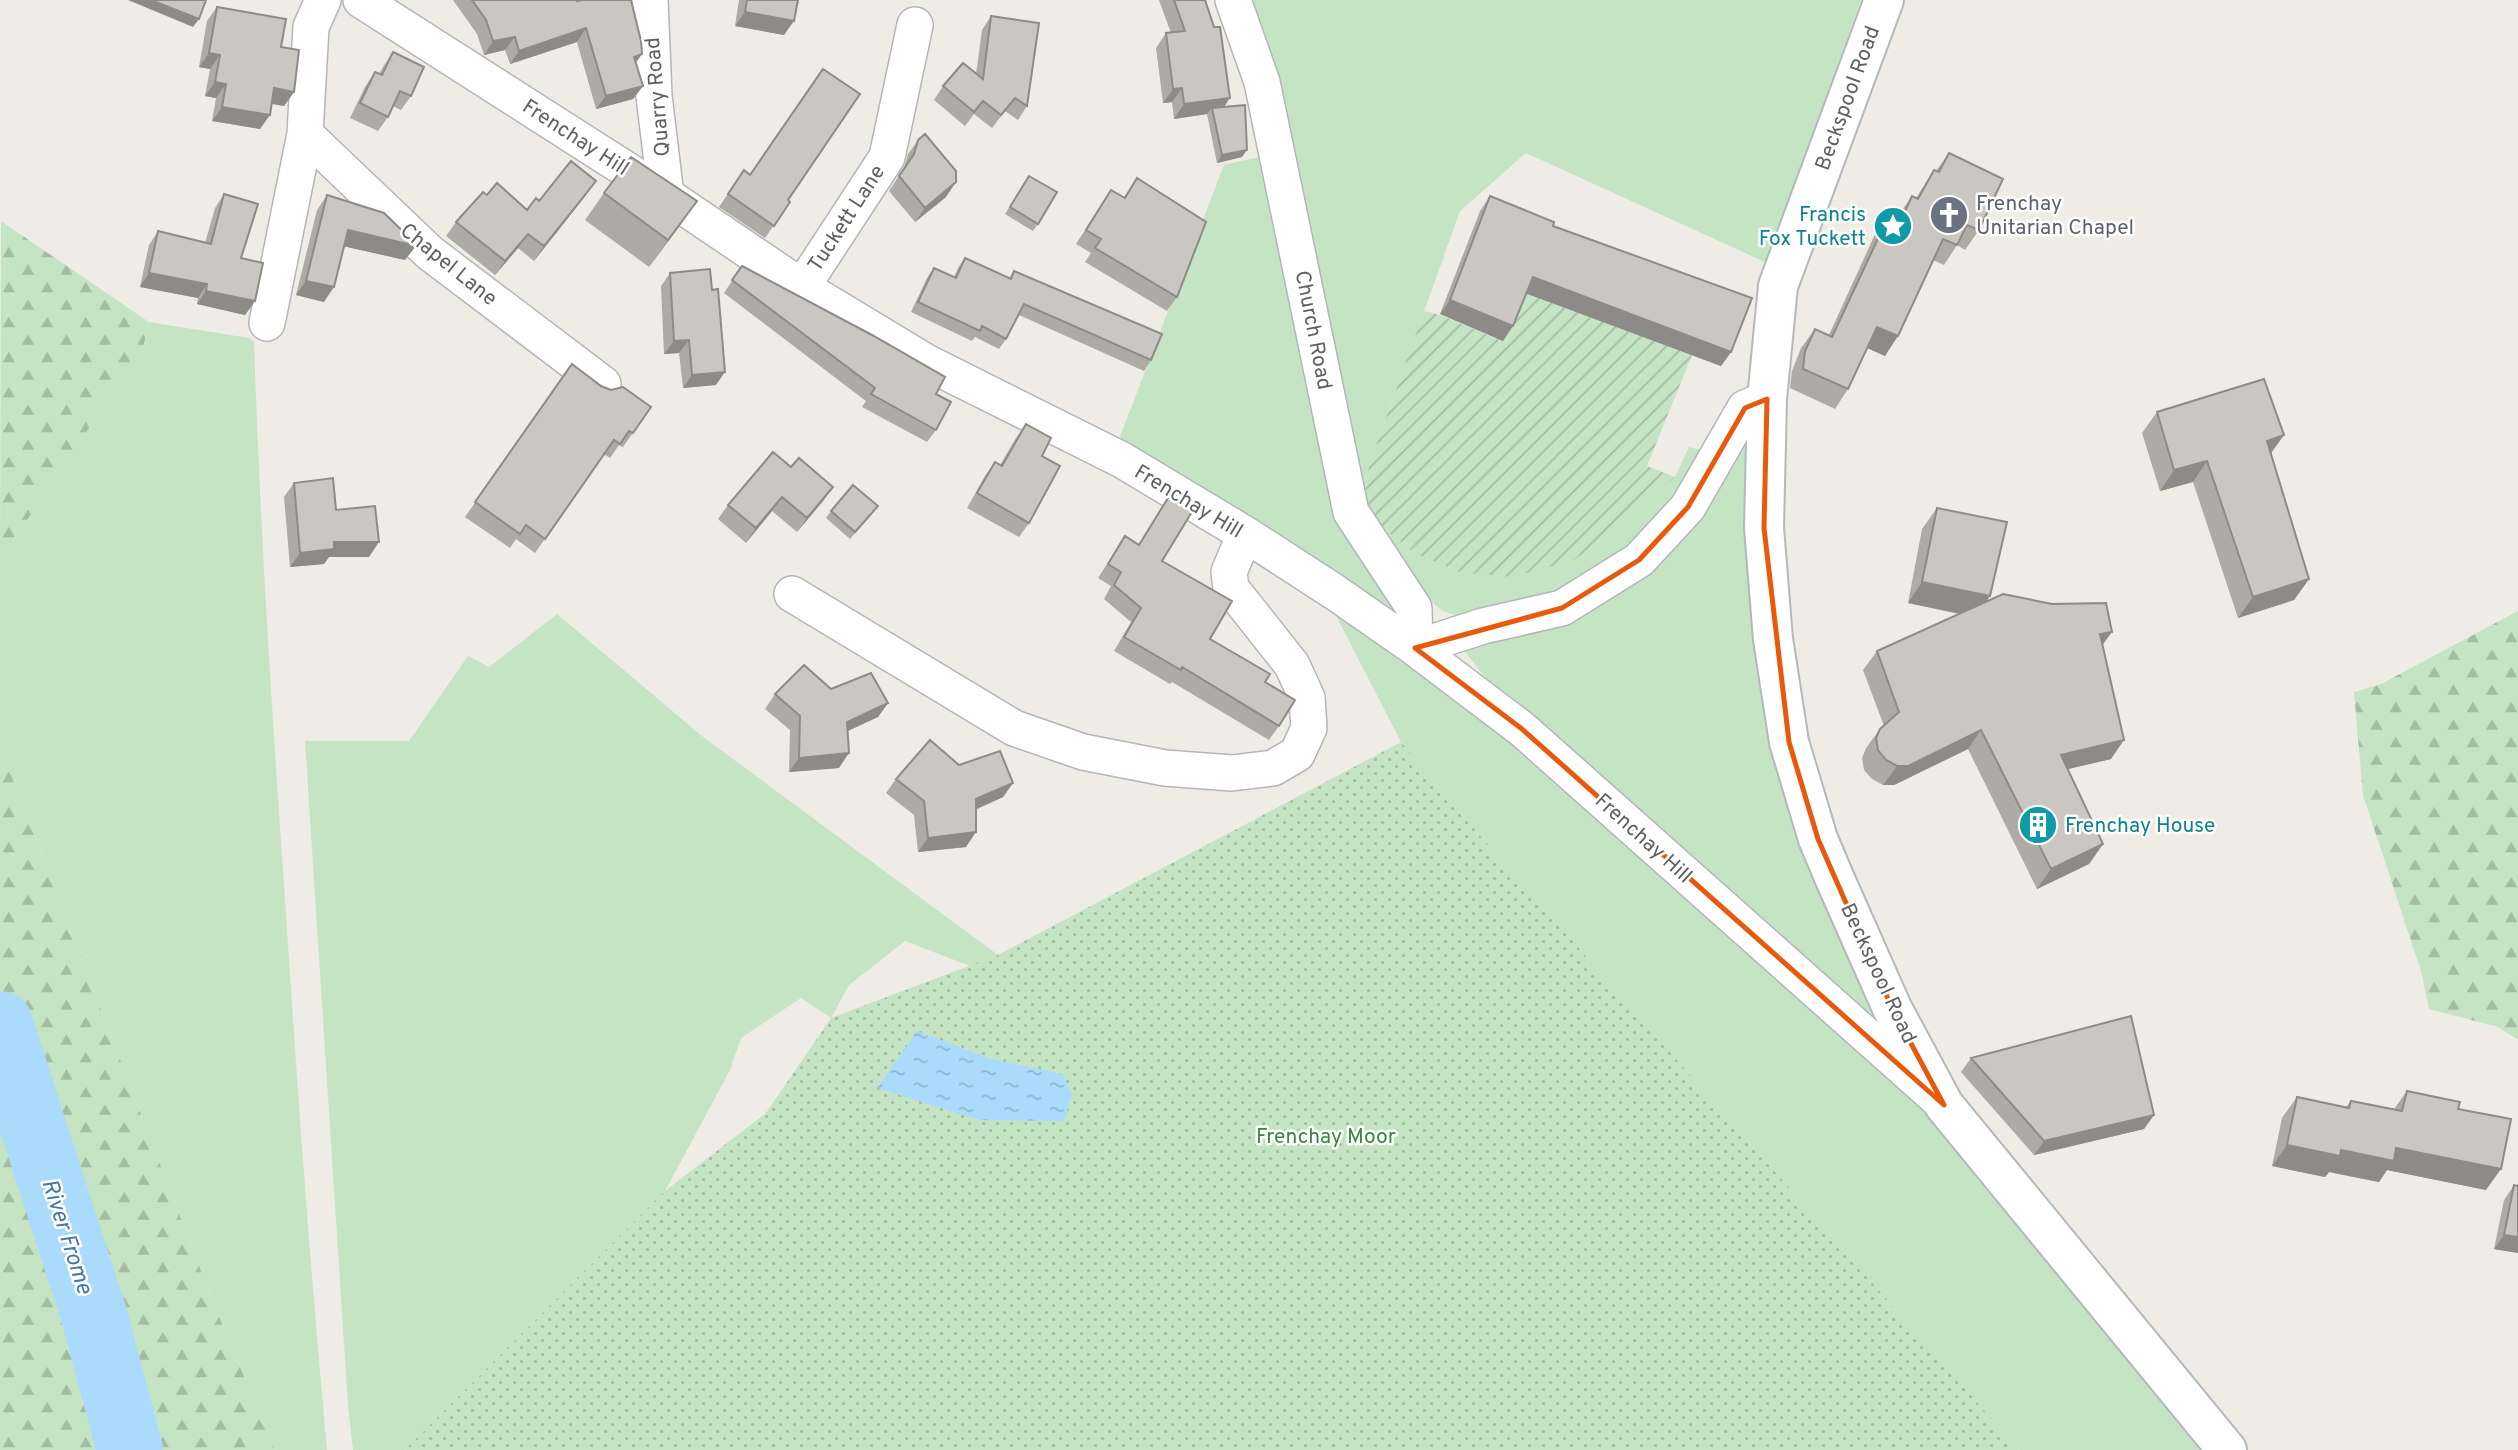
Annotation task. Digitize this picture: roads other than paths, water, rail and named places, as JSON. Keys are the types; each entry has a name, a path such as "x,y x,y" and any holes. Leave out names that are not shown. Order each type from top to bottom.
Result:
{"street":[{"path":"267,323 305,134 311,27 323,0"},
{"name":"Frenchay Hill","path":"360,0 666,195 802,287 926,362 1122,460 1245,534 1415,648 1522,729 1944,1105"},
{"name":"Quarry Road","path":"650,0 654,96 666,195"},
{"name":"Church Road","path":"1233,0 1262,82 1351,512 1414,608 1415,648"},
{"name":"Beckspool Road","path":"1884,0 1778,286 1767,399 1764,528 1773,639 1789,742 1818,839 1834,877 1892,1008 1944,1105 2227,1450"},
{"name":"Tuckett Lane","path":"802,287 887,157 915,25"},
{"name":"Chapel Lane","path":"305,134 430,253 603,384"},
{"path":"1415,648 1483,626 1562,608 1639,560 1688,507 1745,408 1767,399"},
{"path":"792,594 1014,728 1083,751 1165,768 1232,773 1273,768 1297,754 1310,728 1307,698 1293,665 1231,588 1229,572 1245,534"}],"water":[{"path":"917,1031 991,1059 1063,1074 1072,1095 1064,1121 979,1120 877,1088"}],"waterway":[{"name":"River Frome","path":"0,1024 94,1315 130,1450"}],"place":[{"name":"Frenchay Unitarian Chapel","path":"1949,215"},
{"name":"Francis Fox Tuckett","path":"1893,226"},
{"name":"Frenchay House","path":"2038,825"}],"park label":[{"name":"Frenchay Moor","path":"1326,1136"}]}
